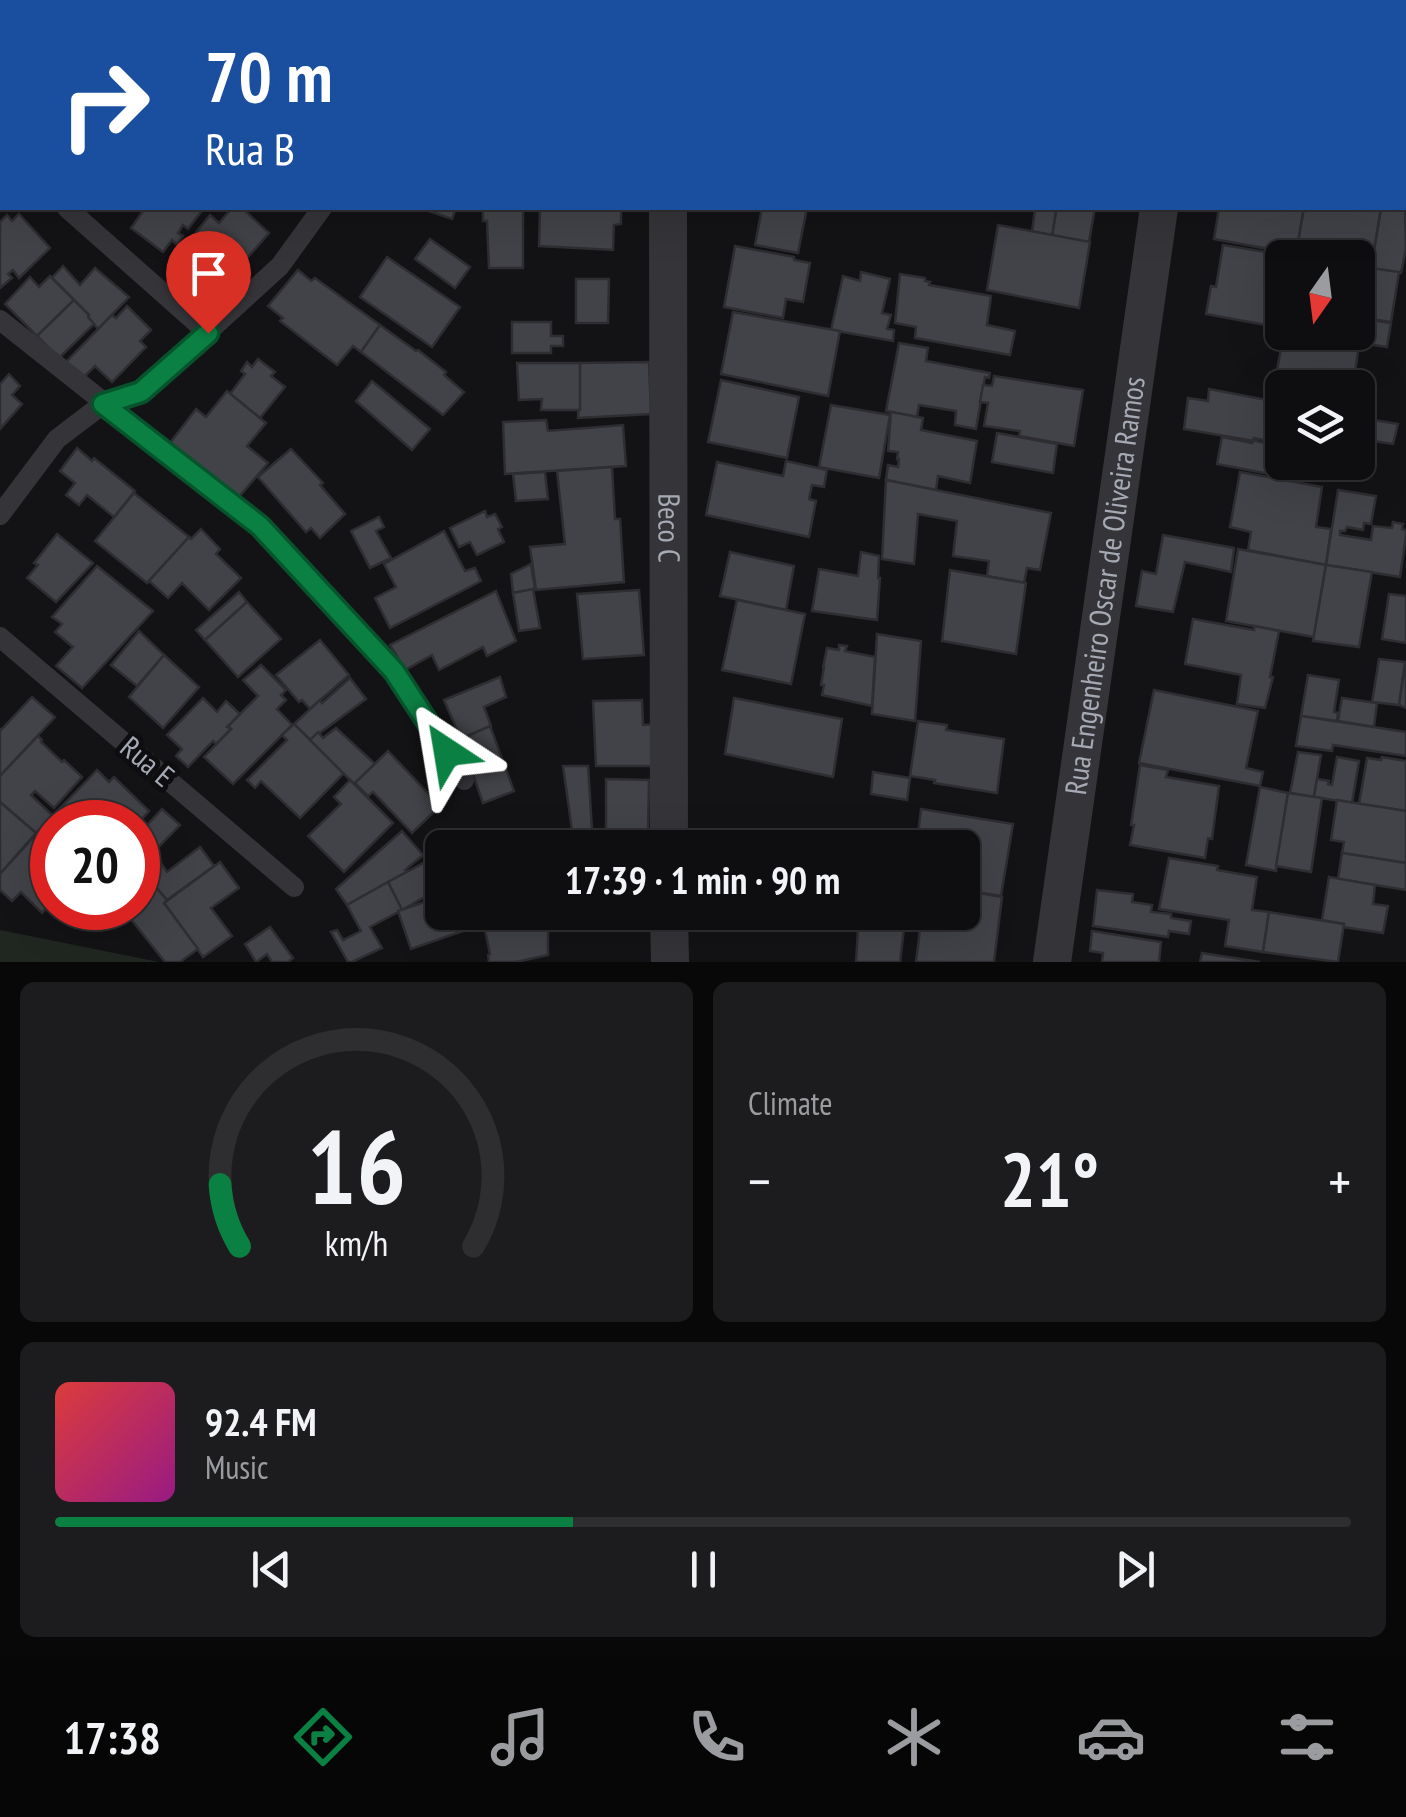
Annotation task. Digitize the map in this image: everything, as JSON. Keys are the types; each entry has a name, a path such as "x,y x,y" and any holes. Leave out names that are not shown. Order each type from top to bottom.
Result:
{"street":[{"name":"Beco C","path":"668,210 669,830"},
{"name":"Rua Engenheiro Oscar de Oliveira Ramos","path":"1052,962 1159,210"},
{"path":"670,930 670,962"}],"lane":[{"path":"70,210 208,333"},
{"path":"0,515 57,438 103,404 141,392 280,266 321,210"},
{"path":"0,320 260,526 394,671 464,780"},
{"name":"Rua E","path":"0,637 294,887"}],"shaded area":[{"path":"0,930 159,962 0,962"}],"building":[{"path":"144,210 202,210 188,229 183,225 178,233 183,236 177,245 172,240 163,252 131,228"},
{"path":"230,210 244,210 269,233 229,279 213,268 203,280 176,257 210,215 219,223"},
{"path":"426,210 455,210 452,219"},
{"path":"483,210 523,210 523,268 489,268 487,221 483,221"},
{"path":"540,210 621,210 621,224 614,225 613,250 539,246"},
{"path":"762,210 807,210 798,253 755,245"},
{"path":"1035,210 1056,211 1052,236 1032,232"},
{"path":"1047,210 1095,210 1089,242 1052,236 1056,211"},
{"path":"1219,210 1304,210 1298,240 1265,240 1265,248 1214,239"},
{"path":"1304,210 1381,210 1375,244 1375,240 1298,240"},
{"path":"1381,210 1405,210 1406,249 1401,273 1375,269"},
{"path":"19,214 50,248 19,278 13,270 8,274 12,278 0,288 0,222 7,215 12,221"},
{"path":"998,225 1090,242 1079,308 987,290"},
{"path":"430,239 470,267 455,288 415,259"},
{"path":"1223,245 1265,252 1265,325 1206,314 1211,286 1216,287"},
{"path":"735,246 810,263 803,302 786,299 783,318 724,307"},
{"path":"387,257 460,307 432,347 360,297"},
{"path":"63,266 80,285 95,268 129,297 98,329 52,278"},
{"path":"1375,269 1399,272 1391,322 1375,320"},
{"path":"298,270 380,325 361,352 353,346 337,365 280,321 283,318 268,306"},
{"path":"861,272 890,279 882,313 891,315 887,329 894,330 893,341 831,330 843,276 860,281"},
{"path":"900,274 925,278 929,285 991,296 987,325 1015,331 1010,355 915,338 916,327 895,323"},
{"path":"50,276 74,300 37,336 5,304 30,277 39,287"},
{"path":"576,279 609,279 608,323 576,323"},
{"path":"74,300 94,324 59,358 37,336"},
{"path":"127,306 151,330 140,341 146,347 112,382 95,366 82,379 65,363 112,315 116,318"},
{"path":"733,312 840,331 828,396 721,374"},
{"path":"1375,321 1391,323 1387,347 1375,345"},
{"path":"512,322 551,322 551,336 563,336 563,346 551,346 551,353 512,353"},
{"path":"380,325 446,372 444,375 464,392 443,415 361,352"},
{"path":"899,343 928,348 926,361 990,373 989,378 985,377 976,429 955,425 956,411 919,405 917,417 886,411"},
{"path":"1281,350 1358,350 1355,370 1277,370"},
{"path":"258,359 275,372 271,376 285,387 260,418 230,394 245,374 241,371 247,362 252,367"},
{"path":"649,362 651,414 578,418 580,363"},
{"path":"517,363 580,363 580,410 541,410 542,399 519,400"},
{"path":"9,374 20,386 12,395 22,404 0,429 0,384"},
{"path":"994,376 1083,390 1074,446 984,426 988,403 980,402 983,385 992,386"},
{"path":"721,380 799,397 787,458 708,442"},
{"path":"372,381 430,429 412,450 356,401"},
{"path":"1209,389 1265,400 1265,440 1184,429 1188,398 1208,401"},
{"path":"227,391 266,423 247,446 268,463 238,498 170,443 196,409 206,417"},
{"path":"831,405 890,415 879,478 819,467"},
{"path":"891,412 923,418 921,430 977,441 970,483 938,476 936,490 886,480 888,465 898,467 899,459 898,452 888,451"},
{"path":"546,420 548,431 623,425 626,466 505,474 503,422"},
{"path":"1375,420 1398,424 1393,444 1375,441"},
{"path":"997,433 1057,444 1053,473 992,462"},
{"path":"1222,437 1265,443 1265,473 1217,464"},
{"path":"77,448 135,491 114,517 87,495 79,505 66,495 75,483 60,471"},
{"path":"291,449 345,514 320,538 311,528 306,532 258,477"},
{"path":"786,461 827,470 824,487 812,485 809,499 816,501 809,537 706,515 717,462 783,476"},
{"path":"612,467 624,582 536,590 530,547 565,544 557,471"},
{"path":"545,472 548,499 516,501 513,474"},
{"path":"1240,472 1265,477 1265,480 1322,487 1316,527 1331,529 1326,565 1248,550 1251,532 1230,527"},
{"path":"886,480 1051,513 1040,570 1027,568 1024,583 987,576 989,561 953,556 957,521 918,514 914,564 882,559"},
{"path":"1338,490 1376,496 1371,524 1364,523 1363,530 1347,527 1340,535 1371,540 1373,526 1392,528 1393,522 1403,524 1406,536 1400,577 1326,565"},
{"path":"134,493 189,537 147,583 95,541"},
{"path":"485,511 487,517 495,514 504,542 477,555 470,542 459,547 450,528"},
{"path":"379,517 384,527 376,531 391,558 370,568 351,531"},
{"path":"201,529 220,549 216,554 241,578 209,610 182,583 168,598 149,581"},
{"path":"444,531 465,571 475,568 481,581 390,628 375,598 396,587 384,564"},
{"path":"57,534 93,563 56,602 27,578"},
{"path":"1163,535 1234,548 1231,572 1185,562 1173,612 1136,606 1142,571 1156,574"},
{"path":"1238,549 1326,565 1314,637 1226,621"},
{"path":"730,552 794,566 786,610 720,596"},
{"path":"861,552 879,556 877,620 812,611 819,569 858,576"},
{"path":"531,564 535,589 513,593 511,574"},
{"path":"1326,565 1372,572 1359,647 1313,641"},
{"path":"97,566 153,611 82,688 56,666 73,647 55,632 62,624 52,617"},
{"path":"950,570 1026,583 1016,654 942,641"},
{"path":"533,589 540,628 519,631 513,593"},
{"path":"639,590 644,655 583,659 577,594"},
{"path":"496,591 516,641 487,656 483,647 439,670 432,655 405,670 390,645"},
{"path":"239,592 247,602 205,640 196,630"},
{"path":"1389,594 1406,596 1406,643 1382,639"},
{"path":"737,600 805,614 791,684 722,670"},
{"path":"247,602 281,639 238,677 205,640"},
{"path":"1193,619 1279,631 1265,708 1237,704 1241,675 1185,664"},
{"path":"139,631 164,655 137,686 111,665"},
{"path":"877,634 921,641 915,721 872,714"},
{"path":"320,640 349,675 310,709 276,675"},
{"path":"839,645 847,646 845,651 875,657 872,706 822,695 827,648 839,650"},
{"path":"164,655 199,687 163,728 129,697"},
{"path":"1379,659 1405,662 1399,705 1372,702"},
{"path":"1406,661 1406,708 1399,705"},
{"path":"261,665 286,690 281,695 286,700 277,709 292,725 233,784 204,757 258,696 243,680"},
{"path":"1308,675 1339,680 1334,712 1338,713 1337,721 1301,716"},
{"path":"500,677 506,697 484,707 491,726 461,739 444,700"},
{"path":"350,678 366,699 310,740 294,724"},
{"path":"1154,690 1258,711 1246,768 1263,772 1260,786 1139,763"},
{"path":"32,697 55,717 0,776 0,729"},
{"path":"203,698 217,712 226,701 240,714 227,727 231,729 188,767 176,756 182,749 167,735"},
{"path":"734,698 842,719 833,777 725,754"},
{"path":"1342,698 1377,703 1374,727 1338,721"},
{"path":"642,700 643,725 658,724 658,766 596,766 593,701"},
{"path":"1301,716 1406,732 1406,756 1333,745 1332,751 1296,746"},
{"path":"918,721 947,725 946,730 1004,739 997,793 910,776"},
{"path":"294,724 344,773 300,818 261,781 255,788 247,780 287,740 282,735"},
{"path":"490,726 514,791 483,803 461,739"},
{"path":"336,728 375,764 354,784 310,740 318,732 323,738"},
{"path":"38,736 82,777 61,800 45,800 35,791 31,795 36,800 30,800 30,828 0,802 0,776"},
{"path":"388,751 440,806 412,833 373,792 368,796 355,783"},
{"path":"1298,752 1321,755 1314,797 1290,793"},
{"path":"1337,757 1359,761 1352,803 1314,797 1317,779 1332,785"},
{"path":"1367,758 1406,761 1406,811 1359,804"},
{"path":"1140,765 1168,770 1166,777 1219,786 1212,839 1208,838 1205,858 1130,845"},
{"path":"563,766 588,766 592,829 572,830"},
{"path":"97,770 109,782 114,777 138,800 68,800"},
{"path":"873,772 910,778 907,800 871,794"},
{"path":"606,779 649,780 648,830 606,830"},
{"path":"350,780 393,823 344,872 308,836 341,804 334,797"},
{"path":"1260,787 1288,793 1276,871 1246,865"},
{"path":"1288,793 1322,798 1311,872 1276,866"},
{"path":"1337,800 1406,811 1406,863 1342,853 1344,842 1331,840"},
{"path":"0,802 30,828 30,840 0,874"},
{"path":"921,809 1013,824 1001,896 980,893 980,830 919,830"},
{"path":"160,811 180,825 160,845"},
{"path":"402,831 423,855 407,872 347,905 336,889"},
{"path":"30,841 30,901 21,892 12,901 0,890 0,874"},
{"path":"200,847 214,866 167,900 160,892 160,862 167,872"},
{"path":"1342,853 1406,863 1406,890 1338,879"},
{"path":"1169,858 1257,877 1252,910 1269,912 1263,952 1225,946 1229,920 1159,909"},
{"path":"220,862 239,888 211,908 232,936 203,957 164,903"},
{"path":"425,862 425,897 402,910 388,882"},
{"path":"1329,877 1375,885 1373,904 1388,906 1383,933 1322,920"},
{"path":"388,882 402,910 370,927 382,948 348,962 331,932 337,930 343,940 361,931 347,905"},
{"path":"1097,890 1133,894 1132,902 1152,905 1151,912 1191,921 1189,934 1169,931 1168,937 1093,926"},
{"path":"160,892 198,949 180,962 165,962 140,930 160,930"},
{"path":"980,893 1002,897 994,962 916,962 920,930 980,930"},
{"path":"425,902 425,930 466,930 411,949 398,911"},
{"path":"1269,912 1344,924 1338,962 1263,952"},
{"path":"270,927 293,958 288,962 272,962 267,954 256,962 245,944"},
{"path":"485,930 548,930 548,955 516,962 489,962"},
{"path":"858,930 904,930 900,962 856,962"},
{"path":"1092,931 1161,942 1159,962 1102,962 1103,953 1090,951"},
{"path":"1202,953 1260,962 1200,962"}],"route":[{"path":"208,333 141,392 103,404 260,526 394,671 447,752"}]}
